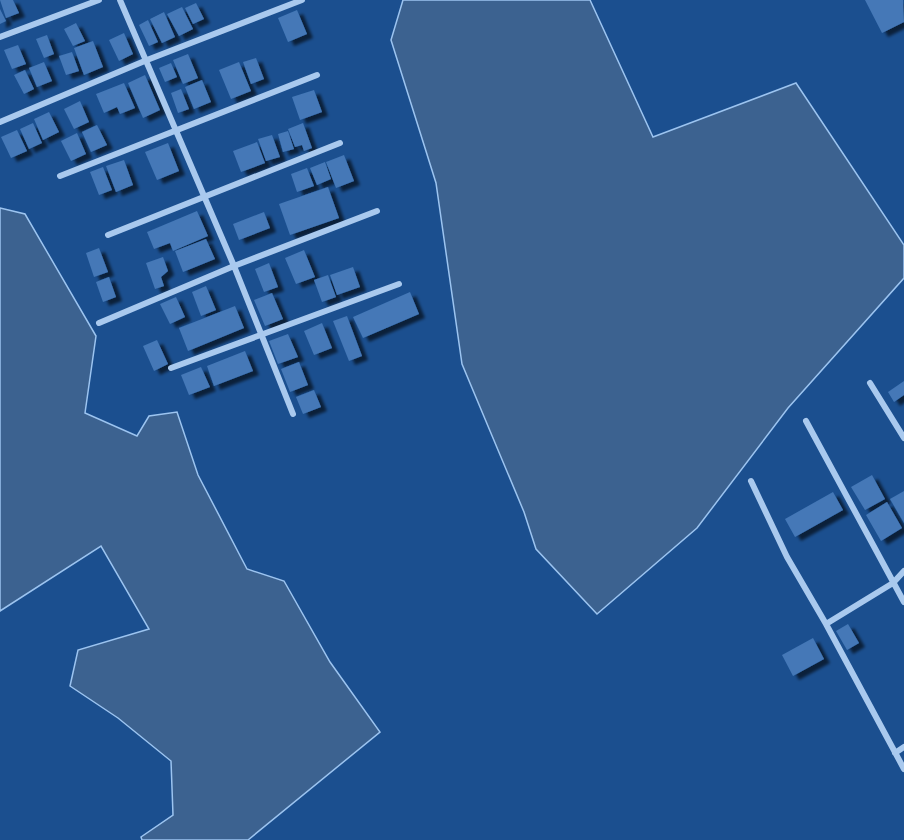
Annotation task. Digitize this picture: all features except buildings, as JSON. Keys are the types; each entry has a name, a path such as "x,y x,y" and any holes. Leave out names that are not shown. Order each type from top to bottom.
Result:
{"street":[{"path":"0,38 99,0"},
{"path":"120,0 234,266 293,414"},
{"path":"0,122 147,60 302,0"},
{"path":"60,176 317,75"},
{"path":"108,235 340,143"},
{"path":"99,323 234,266 377,211"},
{"path":"171,368 399,284"},
{"path":"870,383 904,438"},
{"path":"806,421 904,602"},
{"path":"751,481 787,557 904,769"},
{"path":"826,624 893,583 904,571"},
{"path":"895,753 904,747"}],"water":[{"path":"403,0 590,0 653,137 796,83 904,245 904,278 788,408 697,528 597,614 536,549 524,512 462,364 436,183 391,40"},
{"path":"0,208 25,214 96,336 85,413 137,436 149,416 177,412 198,475 247,569 284,581 330,662 380,732 248,840 142,840 141,837 173,815 171,761 118,718 70,686 78,650 149,629 101,546 0,611"}]}
